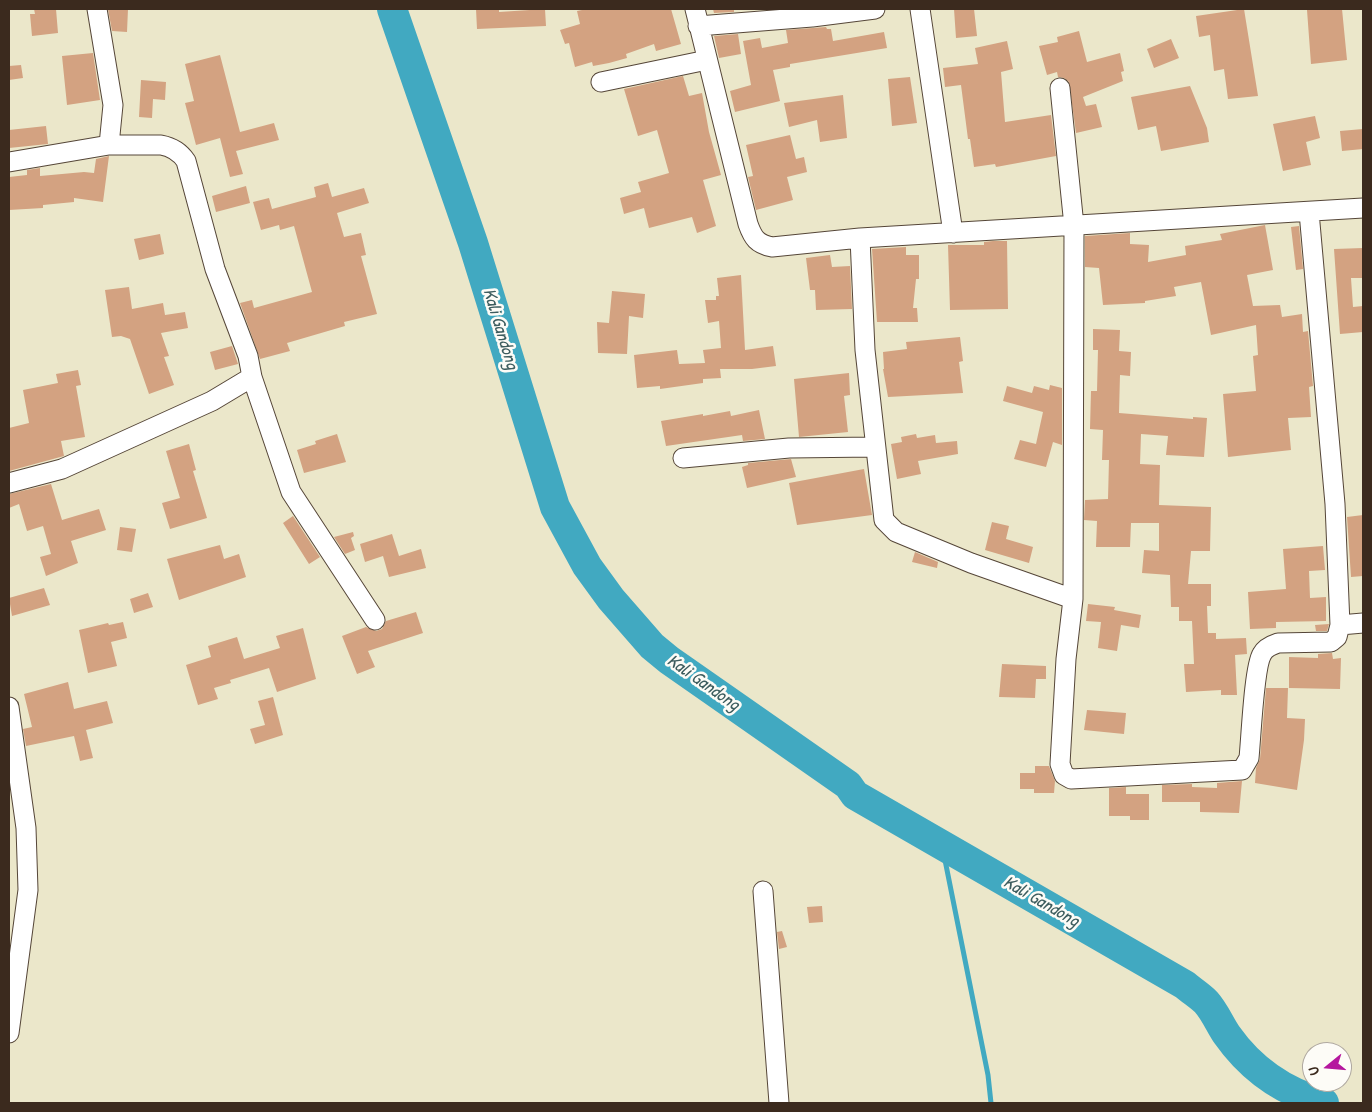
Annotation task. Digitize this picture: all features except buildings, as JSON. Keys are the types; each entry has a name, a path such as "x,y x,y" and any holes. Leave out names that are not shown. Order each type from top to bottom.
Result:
{"street":[{"path":"98,9 113,105 109,145"},
{"path":"875,9 812,17 697,17 751,231 763,245 772,247 860,238 1363,208"},
{"path":"920,9 953,233"},
{"path":"601,82 707,60"},
{"path":"1060,88 1074,226 1073,600 1066,659 1060,764 1064,775 1071,779 1242,770 1249,758 1262,654 1271,645 1278,643 1331,642 1337,637 1340,624 1335,504 1309,212"},
{"path":"9,162 109,145 170,147 182,155 186,161 215,269 248,356 252,377 291,492 375,620"},
{"path":"860,238 865,350 874,447 884,520 896,532 971,563 1073,600"},
{"path":"9,483 62,469 212,401 252,377"},
{"path":"683,458 789,448 874,447"},
{"path":"1340,624 1363,623"},
{"path":"9,707 26,828 28,890 9,1032"},
{"path":"764,891 779,1103"}],"waterway":[{"name":"Kali Gandong","path":"392,9 473,243 555,507 587,566 611,599 652,646 669,660 848,785 855,795 1185,985 1206,1002 1236,1047 1258,1069 1295,1093 1324,1103"},
{"path":"942,845 988,1075 991,1103"}]}
